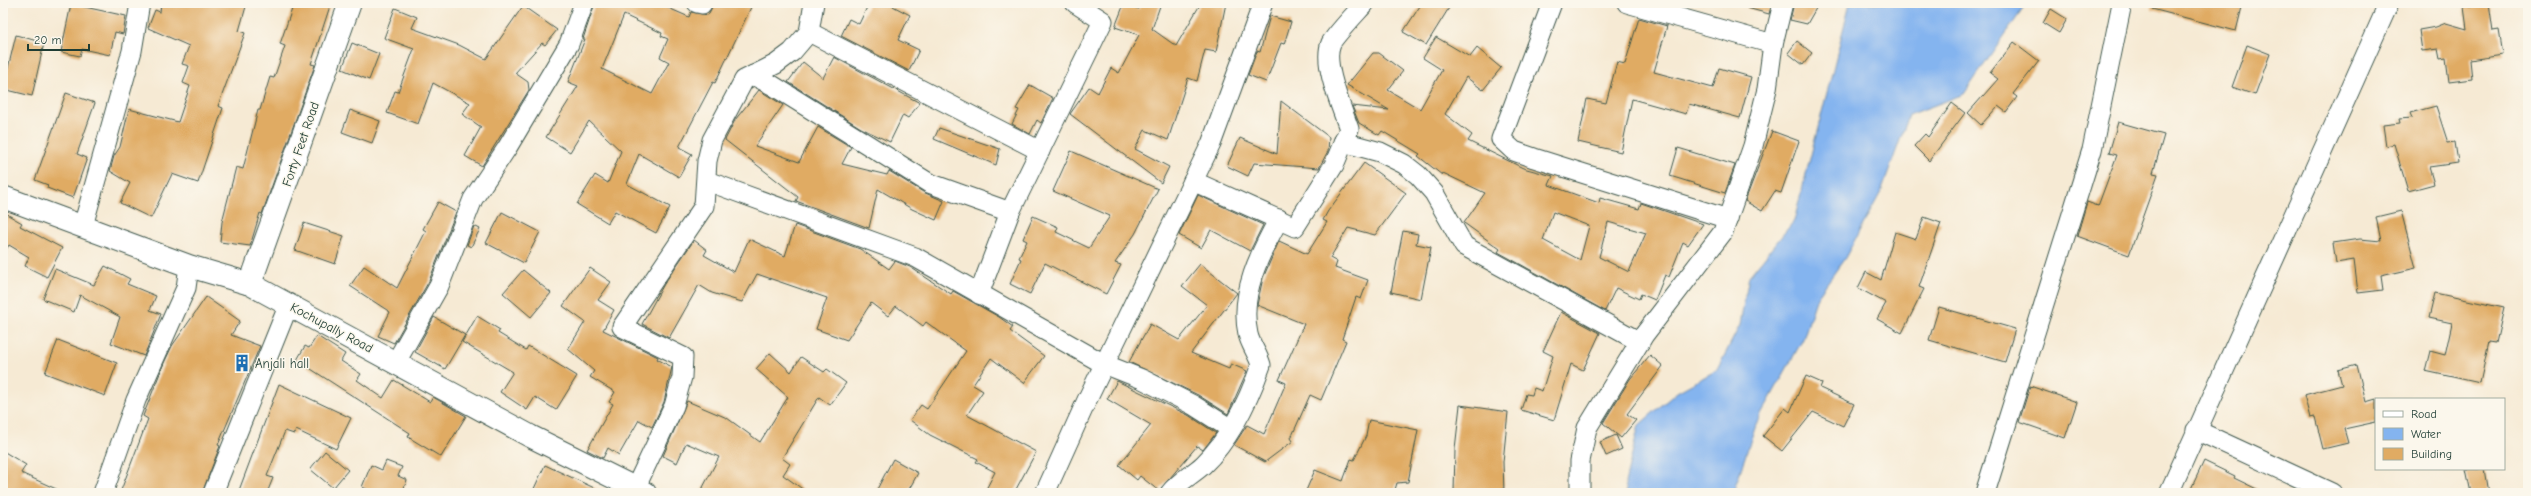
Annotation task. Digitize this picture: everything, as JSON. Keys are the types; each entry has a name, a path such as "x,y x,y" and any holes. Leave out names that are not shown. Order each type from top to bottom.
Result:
{"main road":[{"name":"Forty Feet Road","path":"250,284 350,3"},
{"name":"Kochupally Road","path":"3,197 189,266 250,284 530,436 638,491"}],"street":[{"path":"83,226 132,51 140,3"},
{"path":"396,362 439,286 473,198 506,148 569,44 584,3"},
{"path":"638,491 674,406 682,377 683,357 622,327 704,206 707,181 707,161 712,140 744,80 776,64 792,52 809,32 814,3"},
{"path":"979,294 1010,212 1103,20 1075,3"},
{"path":"1045,493 1104,364 1211,144 1263,3"},
{"path":"1193,181 1295,227 1334,165 1349,129 1336,92 1329,62 1331,43 1365,3"},
{"path":"1552,3 1501,139 1506,146 1534,158 1728,219"},
{"path":"1627,3 1773,44"},
{"path":"1580,493 1580,461 1587,428 1640,342 1723,232 1753,146 1767,89 1773,44 1783,3"},
{"path":"1985,493 2092,150 2122,3"},
{"path":"2169,493 2388,3"},
{"path":"809,32 1040,151"},
{"path":"753,75 772,85 929,183 1010,212"},
{"path":"1344,142 1380,152 1404,164 1418,174 1434,193 1464,246 1640,342"},
{"path":"707,181 915,257 1104,364 1142,379 1193,405 1231,429"},
{"path":"1170,493 1203,465 1231,429 1250,396 1261,365 1248,334 1246,296 1268,238 1279,219"},
{"path":"103,493 136,400 186,288 189,266"},
{"path":"213,493 289,304"},
{"path":"2196,430 2332,493"}],"water":[{"path":"1850,3 2027,3 1964,94 1909,115 1882,190 1845,258 1817,297 1803,339 1756,424 1733,493 1627,493 1625,483 1639,425 1677,392 1717,370 1740,325 1749,276 1794,221"}],"building":[{"path":"161,3 247,3 239,31 245,33 218,106 223,108 198,183 172,174 151,218 120,203 130,183 110,171 114,156 120,147 129,109 178,122 190,86 183,83 189,66 182,64 189,46 148,28 155,10 160,12"},
{"path":"294,3 331,3 311,64 315,65 262,214 260,213 250,246 220,242 222,222 236,167 243,169 258,110 260,110 270,77 274,78 285,46 280,44"},
{"path":"595,3 657,3 689,17 691,12 708,15 714,3 753,3 715,83 713,82 679,147 692,154 679,177 639,154 627,184 670,207 656,233 615,211 608,223 577,204 595,175 608,183 621,151 589,121 570,152 546,137 578,86 568,82 585,39 583,39","holes":["624,15 662,33 661,36 668,39 660,57 669,62 652,94 602,69"]},
{"path":"869,3 887,3 910,15 898,40 919,50 909,71 841,36 849,19 859,24"},
{"path":"1140,3 1161,3 1152,29 1176,46 1201,3 1226,3 1216,52 1205,50 1197,81 1188,78 1168,140 1145,130 1135,149 1169,167 1161,183 1070,114 1089,87 1098,93 1111,68 1119,73 1139,35 1115,27 1124,4 1139,9"},
{"path":"1422,3 1452,3 1426,45 1403,32"},
{"path":"1748,3 1772,3 1769,14 1747,8"},
{"path":"1794,3 1819,3 1807,24 1790,20"},
{"path":"2153,3 2243,3 2236,31 2152,9"},
{"path":"2489,3 2493,31 2499,30 2503,55 2470,60 2472,79 2449,82 2446,58 2440,59 2438,49 2422,51 2419,30 2436,27 2446,23 2467,29 2464,7"},
{"path":"71,4 126,16 123,34 115,32 110,55 82,49 80,56 61,52"},
{"path":"523,6 557,30 545,45 542,43 515,73 528,82 529,90 482,166 465,156 481,127 462,114 470,103 433,83 418,124 387,113 395,91 398,92 414,49 384,38 395,8 417,17 412,28 459,45 486,59"},
{"path":"2051,9 2067,19 2059,33 2043,23"},
{"path":"1270,16 1291,22 1284,44 1281,43 1266,82 1248,75 1257,51 1260,52"},
{"path":"1639,18 1667,26 1654,72 1713,88 1719,68 1751,77 1740,118 1689,104 1686,114 1632,99 1621,152 1578,142 1587,99 1606,103 1617,62 1625,64"},
{"path":"16,35 44,43 32,96 3,89"},
{"path":"1436,37 1470,57 1477,48 1501,68 1483,90 1466,77 1445,114 1472,135 1468,141 1523,168 1553,176 1549,185 1599,203 1600,198 1639,209 1641,203 1703,224 1688,245 1683,242 1669,277 1665,275 1655,300 1641,294 1639,299 1616,288 1605,311 1498,252 1500,249 1464,223 1485,193 1443,173 1442,175 1418,156 1420,154 1382,131 1379,135 1359,123 1352,106 1389,110 1347,85 1373,53 1379,53 1403,71 1388,90 1420,109 1442,70 1423,58","holes":["1553,212 1589,226 1580,260 1543,240","1608,222 1646,233 1629,272 1599,257"]},
{"path":"1797,41 1812,53 1803,65 1788,53"},
{"path":"2014,42 2039,61 2013,94 2017,97 2006,112 1998,106 1981,125 1968,113 1998,79 1990,73"},
{"path":"352,43 379,54 369,80 342,69"},
{"path":"2247,45 2270,54 2255,95 2232,87"},
{"path":"834,57 920,103 908,118 903,115 890,142 861,128 788,82 803,62 823,78"},
{"path":"1030,85 1053,98 1041,123 1037,120 1030,134 1012,124 1019,110 1016,109"},
{"path":"759,90 783,105 755,146 799,162 818,127 851,147 842,164 887,175 889,171 923,192 944,201 936,220 912,209 878,189 869,228 796,201 798,197 725,140 735,120"},
{"path":"66,93 95,103 77,154 87,158 73,198 47,188 48,185 35,180"},
{"path":"1281,101 1329,137 1328,151 1319,168 1254,163 1248,176 1227,166 1240,138 1277,154"},
{"path":"1952,103 1965,113 1929,161 1914,146 1925,134 1928,137"},
{"path":"2436,106 2448,143 2455,142 2458,163 2429,167 2434,184 2408,191 2394,144 2386,146 2383,125 2400,123 2399,119 2412,118 2410,113"},
{"path":"350,110 380,121 372,143 342,132"},
{"path":"2118,122 2164,135 2153,173 2158,174 2129,255 2077,236 2087,202 2098,206 2117,155 2109,153"},
{"path":"939,128 1000,149 996,165 934,139"},
{"path":"1772,131 1799,141 1781,193 1775,191 1762,211 1745,201"},
{"path":"1678,148 1735,165 1725,193 1670,176"},
{"path":"1071,151 1158,189 1135,234 1115,263 1121,265 1106,294 1045,263 1030,294 1010,284 1021,259 1019,258 1027,241 1023,239 1033,216 1058,227 1056,232 1089,248 1110,216 1053,191"},
{"path":"1364,163 1406,193 1375,235 1348,228 1330,258 1337,262 1335,268 1368,280 1361,299 1356,297 1342,339 1346,341 1321,400 1310,395 1291,438 1293,441 1265,462 1234,445 1247,425 1264,434 1286,383 1279,380 1304,324 1257,305 1263,278 1279,241 1307,254 1327,222 1323,220 1328,211"},
{"path":"1198,195 1263,225 1250,251 1211,230 1201,248 1179,235"},
{"path":"438,202 456,212 429,281 394,343 378,336 390,312 350,286 364,266 397,288 426,231 423,229"},
{"path":"2401,211 2416,268 2381,276 2383,290 2358,293 2354,260 2336,263 2333,243 2360,239 2381,241 2376,217"},
{"path":"3,212 22,223 20,226 62,248 47,277 25,266 29,257 9,245 3,254"},
{"path":"502,212 540,232 524,263 486,243"},
{"path":"1924,217 1941,223 1919,287 1924,289 1902,333 1877,319 1886,303 1858,288 1866,272 1881,280 1895,232 1916,239"},
{"path":"304,223 344,236 335,264 295,250"},
{"path":"795,225 860,249 889,269 895,261 910,267 951,294 953,291 999,317 1013,327 1010,331 1044,356 1024,383 991,358 973,385 983,391 967,415 1036,452 1014,493 984,493 995,472 976,462 978,459 930,435 910,420 921,405 927,409 966,351 926,322 923,326 896,306 888,316 871,303 847,340 816,329 827,298 757,274 742,302 712,293 699,285 669,338 642,324 664,284 694,240 707,250 704,255 734,272 749,239 785,256"},
{"path":"474,226 480,229 471,247 467,245"},
{"path":"1403,231 1418,234 1416,244 1431,247 1421,299 1391,292"},
{"path":"1200,264 1237,293 1191,353 1229,369 1231,364 1247,371 1228,414 1198,395 1129,362 1150,324 1179,340 1207,305 1182,286"},
{"path":"105,266 130,279 127,284 156,296 150,310 161,314 144,356 111,343 120,317 80,295 74,312 43,299 55,269 94,285"},
{"path":"590,268 611,282 598,300 614,310 603,330 658,357 657,359 672,367 664,402 652,427 639,420 619,455 608,448 603,458 587,450 613,404 609,402 615,392 590,377 594,371 568,349 585,322 563,306"},
{"path":"523,270 551,293 531,317 503,293"},
{"path":"2435,293 2504,308 2496,343 2489,342 2480,383 2425,371 2430,351 2445,355 2452,323 2429,318"},
{"path":"206,297 240,321 231,335 260,346 218,445 220,446 202,493 120,493 148,419 143,416 164,363 172,346"},
{"path":"1939,307 2015,329 2005,362 1929,340"},
{"path":"1561,312 1600,333 1583,370 1571,364 1554,420 1521,410 1526,394 1532,395 1534,388 1542,391 1553,356 1543,351"},
{"path":"477,316 500,330 498,333 526,350 528,346 577,376 556,410 535,397 527,410 500,392 513,372 462,342"},
{"path":"434,317 465,335 445,369 415,352"},
{"path":"317,336 345,354 341,361 361,374 357,380 383,398 394,380 430,402 433,397 466,416 441,457 408,437 410,433 297,360 305,346 309,348"},
{"path":"58,340 117,363 105,396 45,373"},
{"path":"770,353 791,372 801,357 824,372 827,369 846,383 830,405 819,397 782,458 790,464 783,475 808,493 700,493 719,457 686,443 677,463 663,456 687,401 727,418 760,442 788,397 756,369"},
{"path":"1650,355 1663,366 1627,414 1636,420 1621,438 1603,423 1630,379"},
{"path":"2357,365 2366,402 2375,399 2375,422 2344,429 2348,443 2323,449 2315,417 2310,418 2304,395 2342,385 2338,370"},
{"path":"1806,376 1822,383 1820,388 1854,404 1843,426 1813,412 1782,451 1763,436 1785,408 1790,412"},
{"path":"1117,381 1188,415 1216,433 1203,450 1197,446 1159,491 1140,476 1137,480 1119,465 1151,425 1107,399"},
{"path":"279,384 351,418 336,449 296,430 294,434 285,431 267,476 273,478 267,493 238,493"},
{"path":"2030,386 2077,402 2065,438 2019,422"},
{"path":"1460,405 1508,412 1503,462 1504,493 1454,493 1455,449"},
{"path":"1369,420 1418,430 1408,482 1397,483 1394,493 1305,493 1315,470 1343,481 1351,459 1354,460 1366,436"},
{"path":"1616,435 1622,449 1606,456 1600,442"},
{"path":"3,451 26,465 21,473 65,493 3,493"},
{"path":"325,451 348,470 333,488 310,469"},
{"path":"893,459 918,473 907,493 875,493"},
{"path":"386,461 402,467 398,476 407,480 402,493 376,493 362,487 371,465 382,470"},
{"path":"2204,461 2235,476 2234,478 2265,493 2189,493"},
{"path":"545,465 605,493 532,493"},
{"path":"2466,470 2484,470 2488,493 2471,493"}],"place":[{"name":"Anjali hall","path":"242,363"}]}
